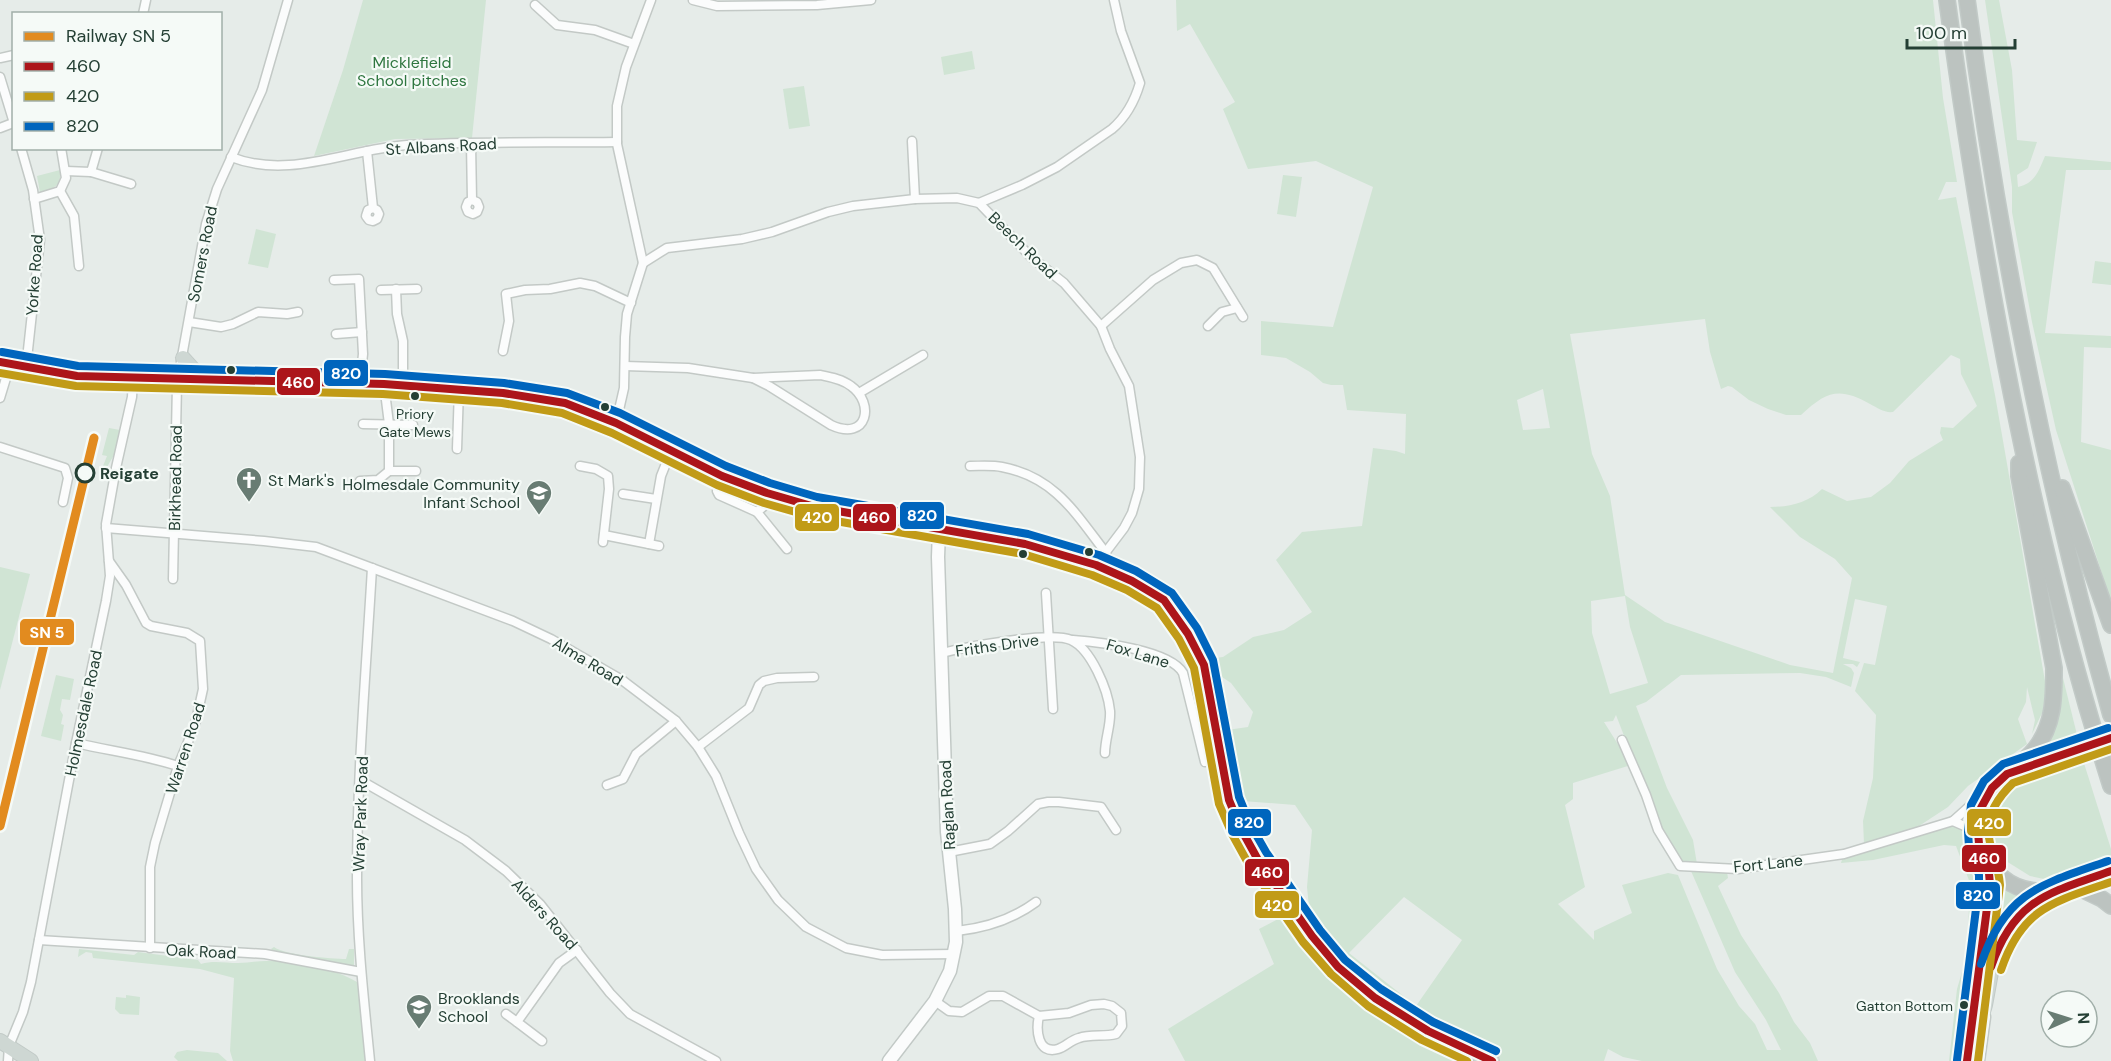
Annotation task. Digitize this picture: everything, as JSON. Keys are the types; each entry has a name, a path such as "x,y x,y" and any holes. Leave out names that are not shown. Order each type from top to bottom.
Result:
{"highway":[{"path":"1947,0 1981,223 2018,424 2073,655 2111,786"},
{"path":"1967,0 1997,210 2038,420 2068,555 2111,715"},
{"path":"2038,420 2111,626"},
{"path":"2018,424 2019,476 2054,668 2055,700 2050,724 2035,750 1998,782 1986,796 1981,808 1978,832 1984,856 2004,878 2022,888 2038,891 2067,887 2108,872"},
{"path":"2007,774 2111,738"},
{"path":"2067,887 2096,895 2111,906"}],"main road":[{"path":"183,358 201,378"},
{"path":"5,364 69,375 360,383 459,389 565,403 616,423 722,476 767,494 815,507 1025,544 1096,565 1132,581 1164,600 1188,634 1204,665 1229,800 1257,858 1312,936 1338,967 1375,998 1428,1031 1492,1061"},
{"path":"1966,1061 1990,885 1984,856"},
{"path":"1976,1061 1989,973 2001,936 2012,920 2023,910 2067,887"},
{"path":"4,1043 31,1061"}],"street":[{"name":"Somers Road","path":"178,378 209,211 262,90 288,0"},
{"path":"616,423 622,401 625,337 631,303 643,263 617,142 617,106 634,44 651,0"},
{"path":"693,0 717,6 817,6 871,0"},
{"path":"979,203 1057,167 1112,129 1128,109 1140,83 1121,31 1114,0"},
{"path":"535,5 556,25 595,30 634,44"},
{"path":"0,77 12,119"},
{"path":"912,141 915,199"},
{"name":"St Albans Road","path":"231,157 256,164 283,166 407,145 617,142"},
{"path":"471,144 472,200"},
{"name":"Yorke Road","path":"22,150 34,199 40,240 26,368"},
{"path":"34,199 60,191 66,178 61,150"},
{"path":"91,172 97,150"},
{"path":"367,151 373,208"},
{"path":"66,171 91,172 131,184"},
{"path":"60,191 73,210 79,266"},
{"name":"Beech Road","path":"643,263 667,248 742,239 772,232 828,212 853,206 915,199 957,198 979,203 1031,257 1064,283 1101,326 1129,387 1140,457 1139,489 1132,513 1096,565"},
{"path":"1101,326 1153,280 1181,264 1197,260 1213,268 1243,317"},
{"path":"334,280 358,279 363,360 360,383"},
{"path":"503,351 509,321 506,294 580,283 595,286 631,303"},
{"path":"381,290 417,288"},
{"path":"396,289 397,314 403,341 403,386"},
{"path":"1208,326 1222,312 1237,308"},
{"path":"189,322 221,327 258,312 287,314 298,312"},
{"path":"336,334 362,332"},
{"path":"859,393 923,355"},
{"path":"0,398 5,364"},
{"path":"625,366 688,368 753,378 820,375 841,381 859,393 865,417 858,427 849,431 841,430 753,378"},
{"name":"Holmesdale Road","path":"8,1061 4,1043 18,1028 27,997 106,601 110,576 106,528 116,468 132,398 133,377"},
{"name":"Birkhead Road","path":"173,579 178,378"},
{"path":"384,384 389,424 389,471"},
{"path":"457,449 459,389"},
{"path":"363,424 413,425"},
{"path":"0,447 65,468 68,478 63,502"},
{"path":"649,544 661,476 671,451"},
{"path":"580,466 596,469 608,476 609,489 603,538 659,546"},
{"path":"970,466 1002,466 1034,477 1057,492 1073,508 1106,553"},
{"path":"360,481 378,480 389,471 416,471"},
{"path":"722,476 717,491 719,495 757,513 787,549"},
{"path":"624,494 656,499"},
{"path":"757,513 763,507 767,494"},
{"name":"Alma Road","path":"106,528 316,547 513,621 551,639 622,680 676,721 698,747 716,776 756,869 778,900 806,927 846,948 882,955 954,954"},
{"name":"Raglan Road","path":"889,1061 945,985 954,954 957,931 947,832 939,530"},
{"name":"Warren Road","path":"109,560 126,585 146,623 187,633 200,641 203,689 200,709 178,766 150,867 150,948"},
{"name":"Wray Park Road","path":"370,1061 357,881 360,780 372,568"},
{"path":"1046,593 1053,709"},
{"path":"1069,639 1089,655 1108,701 1110,721 1105,739 1105,753"},
{"name":"Friths Drive","path":"942,653 1016,640 1069,639"},
{"name":"Fox Lane","path":"1069,639 1122,646 1148,653 1179,667 1184,673 1205,762"},
{"path":"698,747 749,708 759,685 764,681 777,678 814,677"},
{"path":"607,785 623,779 636,754 676,721"},
{"name":"Fort Lane","path":"1622,740 1646,795 1658,830 1680,866 1738,869 1844,854 1953,820 1986,796"},
{"path":"76,743 117,753 138,754 178,766"},
{"name":"Alders Road","path":"360,780 465,840 506,872 540,904 610,993 630,1014 716,1061"},
{"path":"949,852 990,844 1003,836 1038,804 1048,802 1101,807 1116,830"},
{"path":"1953,820 1978,832"},
{"path":"957,931 983,927 1036,902"},
{"name":"Oak Road","path":"39,940 265,954 362,972"},
{"path":"517,1022 559,963 577,950"},
{"path":"935,1001 949,1011 962,1012 989,996 1003,996 1038,1016 1070,1013 1091,1005 1104,1004 1112,1006 1121,1013 1122,1026 1116,1034 1078,1038 1057,1050 1051,1050 1040,1041 1037,1033 1038,1016"},
{"path":"506,1014 542,1041"}],"green space":[{"name":"Micklefield School pitches","path":"363,0 486,0 472,138 395,139 314,156 343,70"},
{"path":"1176,0 1933,0 1943,98 1957,182 1946,182 1938,200 1956,197 1995,395 2046,687 2043,711 2032,734 2035,720 2027,687 2026,702 2018,719 2027,744 1968,786 1948,807 1919,826 1864,844 1863,821 1873,778 1876,715 1855,691 1864,663 1875,665 1887,606 1855,599 1843,658 1860,662 1857,667 1853,664 1843,664 1851,668 1854,673 1851,687 1826,677 1800,673 1681,675 1646,702 1636,706 1667,788 1693,840 1697,864 1682,864 1662,834 1616,715 1613,721 1604,722 1631,765 1573,783 1573,799 1565,805 1585,887 1558,904 1594,940 1594,931 1632,913 1622,885 1668,873 1678,875 1717,969 1739,1006 1755,1024 1767,1050 1781,1050 1766,1020 1735,972 1691,871 1727,872 1728,878 1718,886 1741,935 1779,993 1794,1022 1810,1043 1818,1061 1642,1061 1623,1057 1608,1049 1604,1061 1492,1061 1405,1017 1312,936 1307,887 1312,830 1295,805 1229,800 1220,731 1248,727 1253,712 1231,683 1204,665 1206,659 1223,657 1253,637 1284,630 1312,612 1276,560 1302,532 1362,526 1373,448 1405,454 1406,414 1347,410 1343,385 1323,383 1310,372 1286,358 1261,355 1261,321 1333,327 1373,187 1316,161 1248,169 1223,109 1235,102 1190,24 1177,31","holes":["1705,319 1710,352 1721,389 1732,387 1749,400 1786,415 1801,415 1818,401 1834,394 1850,395 1884,411 1893,412 1951,355 1960,359 1961,374 1977,406 1953,428 1941,427 1940,433 1943,440 1909,461 1890,483 1871,497 1847,501 1822,489 1811,498 1798,503 1770,507 1800,537 1835,559 1852,578 1833,673 1790,665 1665,622 1625,595 1610,496 1592,454 1570,334","1543,389 1550,428 1523,430 1517,400","1625,596 1630,627 1648,683 1610,694 1592,633 1591,601","1404,897 1462,940 1416,1006 1349,953"]},
{"path":"1985,0 1999,0 2012,70 2017,140 2037,142 2028,168 2017,175 2018,187 2032,180 2045,156 2111,162 2111,170 2066,170 2045,333 2111,336 2111,348 2084,347 2081,442 2111,450 2111,602 2056,430 2032,322 2012,212 2012,187"},
{"path":"972,51 975,69 944,75 941,57"},
{"path":"804,86 810,126 789,129 783,89"},
{"path":"60,170 60,179 56,186 40,193 37,176"},
{"path":"1283,175 1302,177 1296,217 1277,214"},
{"path":"256,229 276,234 268,268 248,264"},
{"path":"2095,261 2111,263 2111,285 2092,283"},
{"path":"109,428 120,430 114,455 107,467 103,466 107,456 102,455"},
{"path":"0,567 30,574 0,690"},
{"path":"56,675 74,679 70,700 62,699 61,724 64,725 61,741 41,736"},
{"path":"2063,678 2078,739 2061,745 2048,742"},
{"path":"2083,760 2111,849 2111,856 2049,880 2030,876 2006,861 1997,850 1992,831 1998,806 2006,790 2027,777"},
{"path":"1953,823 1961,826 1973,838 1984,885 1977,941 1967,988 1960,1061 1949,1061 1957,989 1967,955 1970,883 1956,846 1944,845 1873,860 1841,863 1843,856"},
{"path":"1994,882 2035,896 2014,911 1996,931 1988,956 1985,956"},
{"path":"1282,917 1340,978 1416,1035 1479,1061 1185,1061 1168,1029 1274,964 1259,929"},
{"path":"274,947 297,954 346,959 349,949 354,949 354,966 275,953 271,949"},
{"path":"79,949 134,955 138,952 198,960 201,964 289,962 313,966 348,977 357,982 360,992 365,1061 233,1061 230,1051 234,978 200,969 93,958 92,953 86,952 78,957"},
{"path":"126,995 140,997 139,1015 120,1014 115,1009 116,997 126,998"},
{"path":"187,1050 218,1053 227,1061 178,1061 174,1057 177,1052"}],"transit line":[{"name":"820","path":"2,352 78,366 385,374 504,383 567,393 620,413 726,466 770,483 817,497 1028,534 1099,555 1136,571 1172,593 1197,628 1213,660 1239,797 1250,824 1266,852 1320,930 1345,960 1381,989 1433,1022 1496,1051"},
{"name":"460","path":"0,362 77,376 384,384 503,393 565,403 616,423 722,476 767,493 815,507 1025,544 1096,565 1132,581 1164,600 1188,634 1204,665 1229,800 1241,829 1257,858 1312,936 1338,967 1375,998 1428,1031 1492,1061"},
{"name":"420","path":"0,373 76,386 383,394 502,403 562,413 612,433 717,485 764,503 813,517 1023,554 1092,575 1127,590 1157,608 1179,639 1194,668 1219,804 1248,863 1303,942 1331,974 1368,1006 1422,1040 1467,1061"},
{"path":"0,826 94,438"},
{"name":"820","path":"1957,1060 1979,885 1979,875 1969,847 1971,805 1984,781 2003,764 2108,728"},
{"name":"460","path":"1967,1061 1990,885 1989,873 1979,844 1981,808 1992,788 2007,774 2111,738"},
{"name":"420","path":"1978,1061 2000,885 1989,834 1993,810 2001,796 2013,783 2111,749"},
{"name":"820","path":"1981,964 1991,940 2014,906 2045,885 2108,861"},
{"name":"460","path":"1991,967 2000,944 2011,926 2036,902 2052,893 2111,871"},
{"name":"420","path":"2001,970 2009,949 2019,933 2042,910 2072,895 2111,882"}],"place":[{"name":"Priory Gate Mews","path":"415,396"},
{"name":"Reigate","path":"85,473"},
{"name":"St Mark's","path":"249,503"},
{"name":"Holmesdale Community Infant School","path":"539,516"},
{"name":"Gatton Bottom","path":"1964,1005"},
{"name":"Brooklands School","path":"419,1030"}]}
